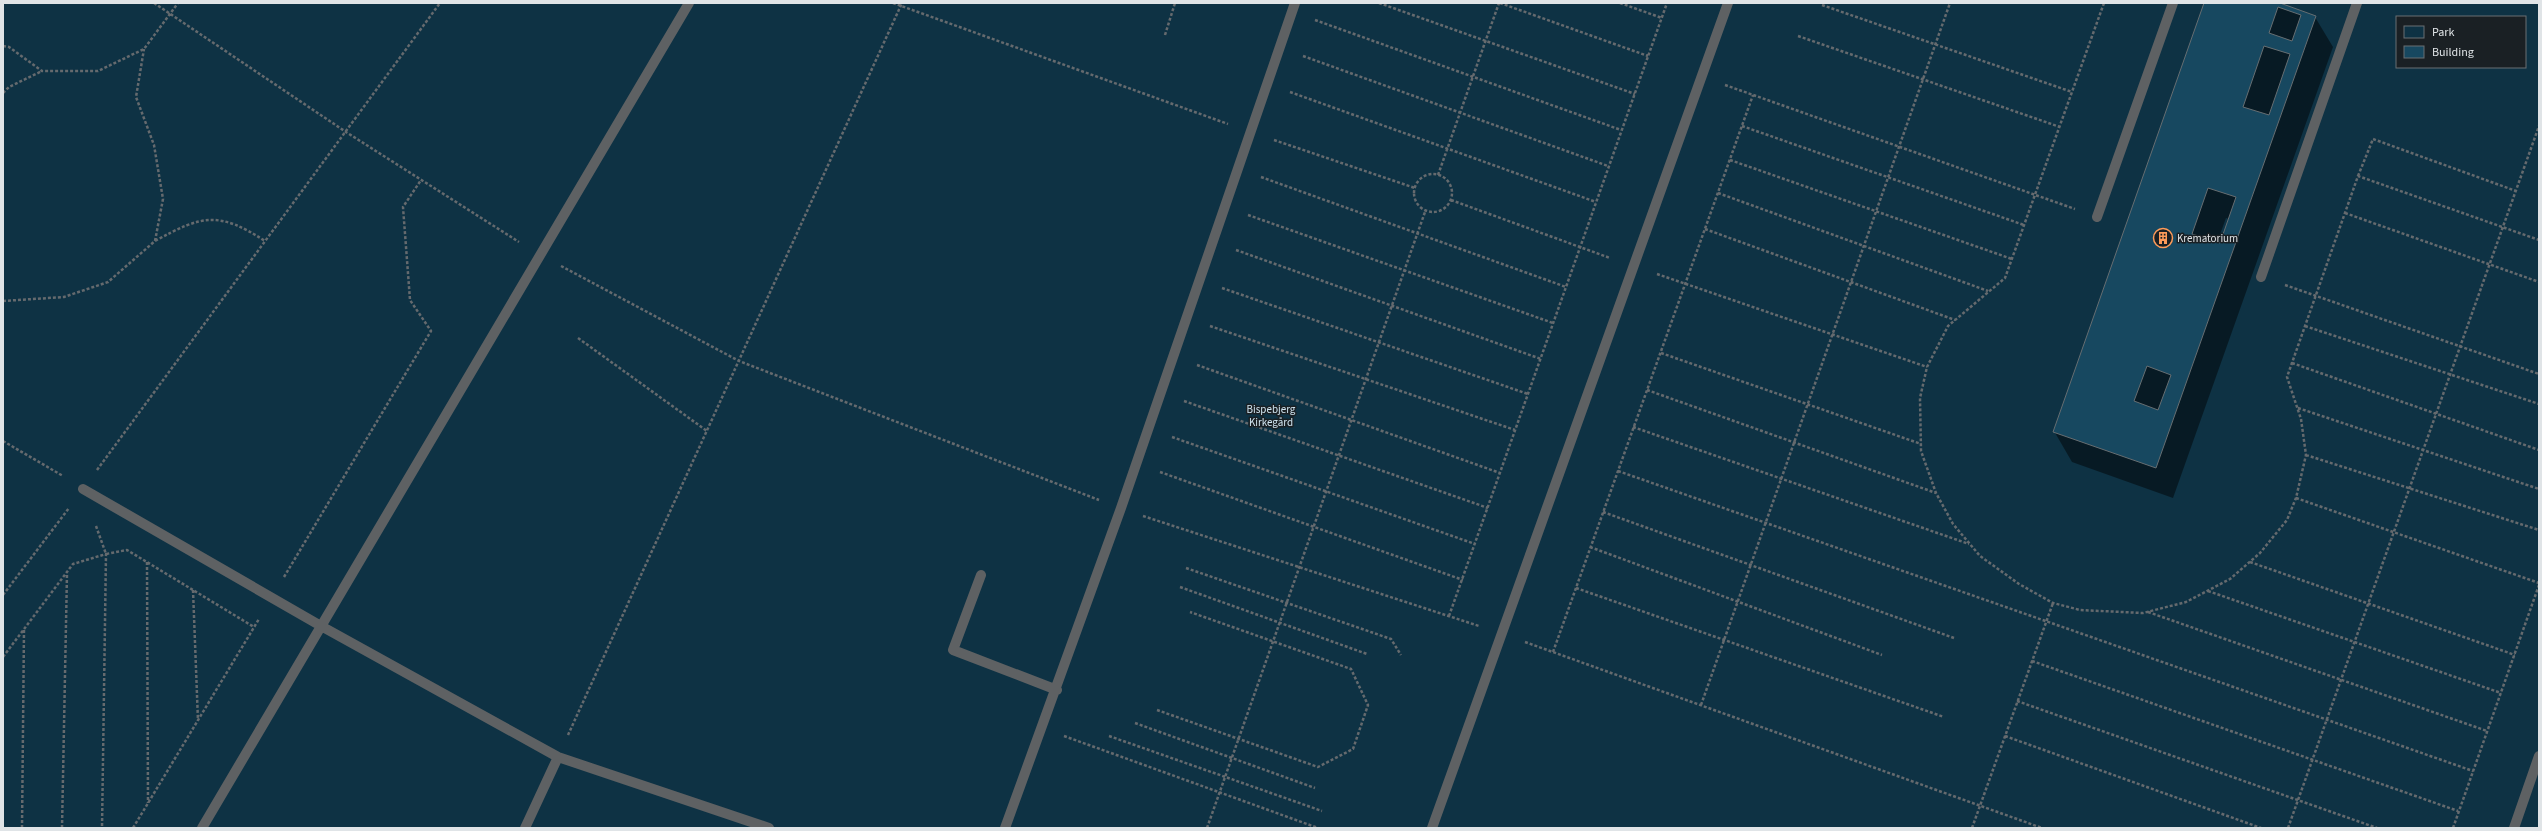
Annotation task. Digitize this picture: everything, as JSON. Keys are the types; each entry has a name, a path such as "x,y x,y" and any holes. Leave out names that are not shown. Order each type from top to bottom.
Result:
{"lane":[{"path":"202,828 689,3"},
{"path":"1432,828 1728,3"},
{"path":"2097,217 2173,3"},
{"path":"2262,277 2357,3"},
{"path":"1005,828 1057,690 1137,464 1293,7"},
{"path":"83,489 321,626 558,757 769,828"},
{"path":"981,575 953,650 1057,690"},
{"path":"2514,828 2539,756"},
{"path":"525,828 558,757"}],"path":[{"path":"154,3 346,132 540,255 739,360 1121,508 1502,634 2042,828"},
{"path":"154,241 163,199 154,145 136,97 144,49 178,3"},
{"path":"3,595 83,489 440,3"},
{"path":"894,3 900,7 1250,132 1415,188"},
{"path":"558,757 902,3"},
{"path":"1165,35 1176,3"},
{"path":"1379,3 1635,94"},
{"path":"1438,175 1499,3 1648,56"},
{"path":"1620,3 1662,18"},
{"path":"1449,616 1667,3"},
{"path":"1701,705 1950,3"},
{"path":"2104,3 2005,278 1948,326 1927,367 1920,398 1922,451 1936,493 1953,524 1980,556 2019,584 2053,603 2106,613 2148,612 2186,602 2230,579 2250,562 2287,520 2296,498 2306,455 2301,419 2287,377 2315,295 2373,139 2516,191"},
{"path":"1822,5 2072,92"},
{"path":"1293,7 1473,77 1622,130"},
{"path":"1798,36 2060,127"},
{"path":"3,46 9,47 42,71"},
{"path":"1280,48 1609,166"},
{"path":"3,93 10,87 42,71 98,71 144,49"},
{"path":"1702,77 2036,194 2097,217"},
{"path":"1267,84 1596,202"},
{"path":"1553,652 1753,94"},
{"path":"1742,126 2024,225"},
{"path":"2288,828 2327,720 2340,679 2539,126"},
{"path":"1730,160 2012,259"},
{"path":"1238,168 1566,287"},
{"path":"1425,175 1438,175 1450,184 1451,200 1440,211 1425,212 1416,202 1414,195 1415,188 1425,175"},
{"path":"2358,176 2539,240"},
{"path":"133,828 431,331 410,300 403,207 421,180"},
{"path":"1718,193 1988,292"},
{"path":"1451,200 1685,284 1927,367"},
{"path":"1225,206 1553,323"},
{"path":"1207,828 1425,212"},
{"path":"2345,213 2539,282"},
{"path":"3,301 64,297 108,282 154,241 185,224 220,218 242,226 265,241"},
{"path":"1705,229 1955,321"},
{"path":"1213,242 1541,359"},
{"path":"2262,277 2539,374"},
{"path":"1199,280 1528,394"},
{"path":"1186,318 1515,430"},
{"path":"2305,326 2539,404"},
{"path":"578,338 707,431"},
{"path":"1660,353 1921,444"},
{"path":"1174,356 1500,473"},
{"path":"2292,363 2539,450"},
{"path":"1647,390 1936,493"},
{"path":"1161,393 1488,508"},
{"path":"2297,408 2539,489"},
{"path":"1633,427 1971,544"},
{"path":"1149,428 1475,544"},
{"path":"3,441 83,489 106,554 102,828"},
{"path":"2306,455 2539,530"},
{"path":"1137,464 1463,580"},
{"path":"1618,471 2473,771"},
{"path":"2296,498 2539,584 2453,828"},
{"path":"1603,512 1954,638"},
{"path":"1590,548 1882,655"},
{"path":"3,657 73,564 106,554 127,550 254,627"},
{"path":"147,562 148,804"},
{"path":"2250,562 2515,655"},
{"path":"1186,568 1391,639 1401,655"},
{"path":"62,828 67,572"},
{"path":"1180,587 1367,654"},
{"path":"1576,588 1944,717"},
{"path":"193,590 198,721"},
{"path":"2208,591 2501,693"},
{"path":"1972,828 2053,603"},
{"path":"1158,710 1238,740 1318,767 1353,749 1368,705 1351,669 1190,612"},
{"path":"2148,612 2487,731"},
{"path":"22,828 24,629"},
{"path":"2032,661 2458,811"},
{"path":"2017,701 2377,828"},
{"path":"1135,723 1315,788"},
{"path":"1043,728 1318,828"},
{"path":"1109,736 1322,811"},
{"path":"2005,736 2261,828"}],"green space":[{"name":"Bispebjerg Kirkegård","path":"3,3 2539,3 2539,828 3,828"}],"building":[{"name":"Krematorium","path":"2204,3 2280,3 2316,16 2156,468 2053,432","holes":["2278,7 2301,15 2292,41 2269,33","2264,46 2290,54 2269,115 2243,107","2208,188 2236,197 2220,243 2192,234","2147,366 2171,375 2158,410 2134,401"]}],"place":[{"name":"Krematorium","path":"2163,238"}]}
